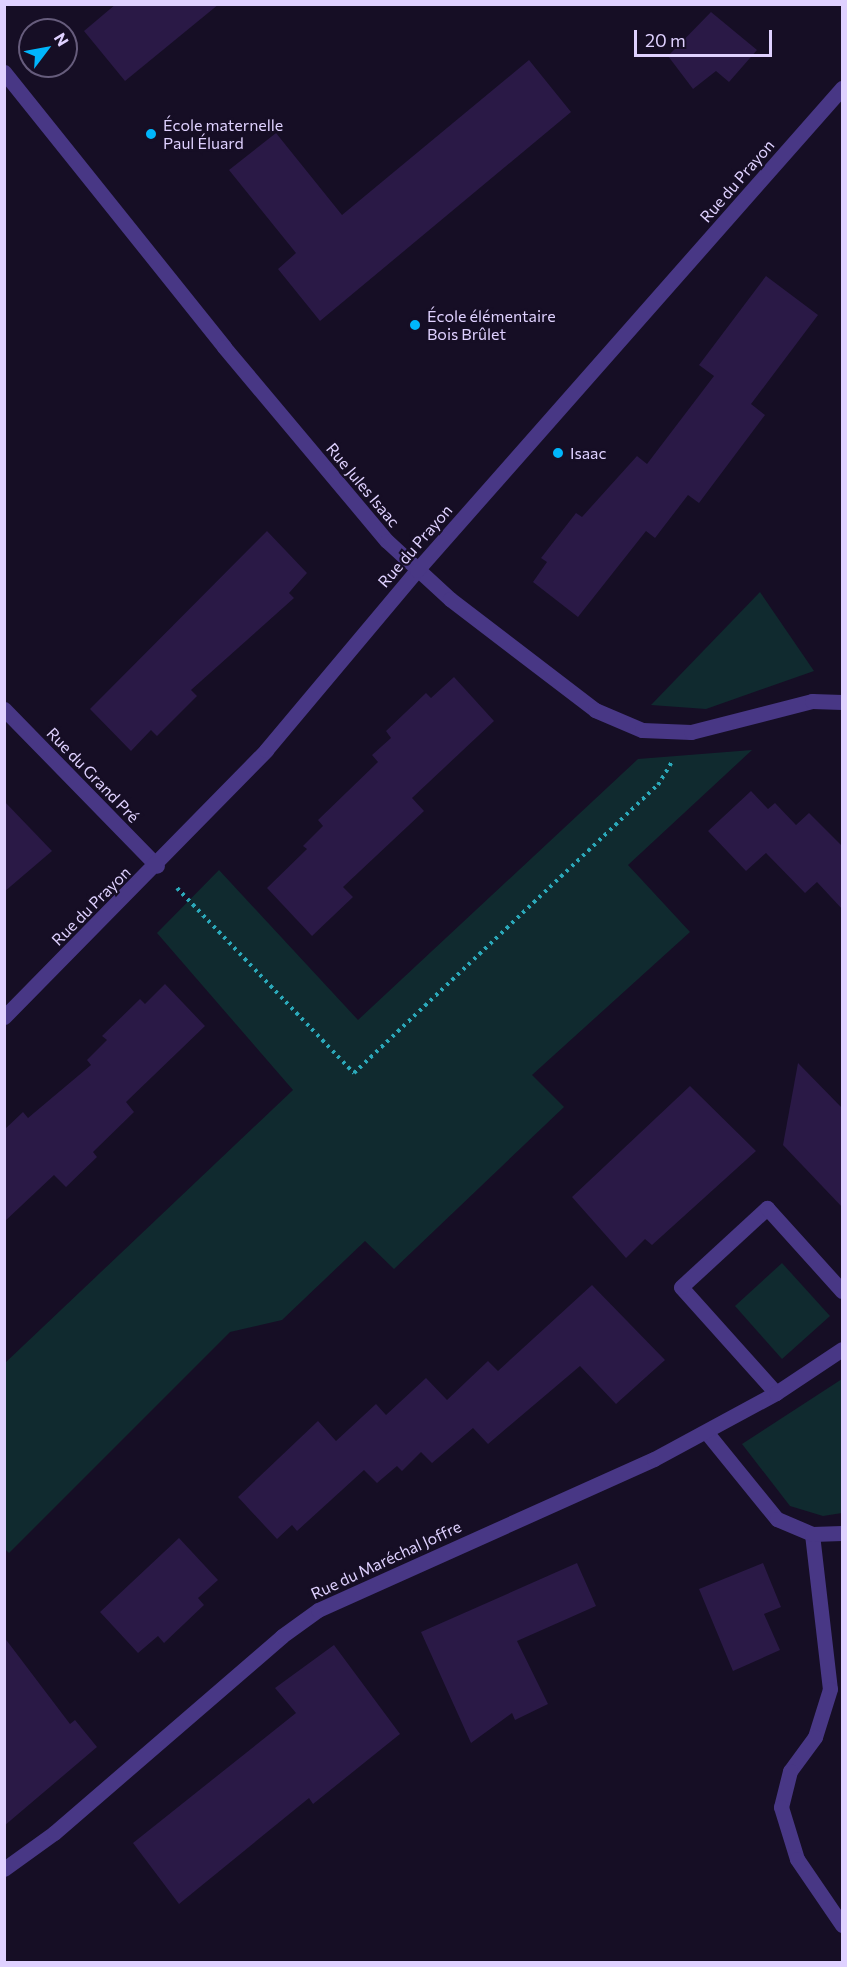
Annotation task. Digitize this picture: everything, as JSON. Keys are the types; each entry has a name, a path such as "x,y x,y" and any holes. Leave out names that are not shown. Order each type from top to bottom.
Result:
{"street":[{"name":"Rue Jules Isaac","path":"4,72 239,365 366,518 417,570 595,710 642,730 690,732 813,701 843,702"},
{"name":"Rue du Prayon","path":"4,1017 157,866 266,750 417,570 843,88"},
{"name":"Rue du Grand Pré","path":"4,709 157,866"},
{"path":"776,1393 681,1287 767,1208 843,1291"},
{"name":"Rue du Maréchal Joffre","path":"4,1869 54,1833 282,1636 318,1610 707,1432 776,1393 843,1349"},
{"path":"707,1432 760,1504 777,1519 812,1534 843,1533"},
{"path":"812,1534 830,1689 815,1737 790,1771 781,1807 796,1859 843,1925"}],"path":[{"path":"157,866 354,1073 658,785 690,732"}],"green space":[{"path":"760,592 814,671 706,709 651,705"},
{"path":"752,750 628,865 690,932 532,1075 564,1107 394,1269 365,1241 282,1320 230,1332 9,1553 4,1548 5,1363 293,1090 157,933 219,870 358,1020 638,759"},
{"path":"782,1263 830,1316 782,1359 735,1306"},
{"path":"842,1379 842,1513 823,1516 790,1506 742,1444"}],"building":[{"path":"116,4 219,4 125,81 84,31"},
{"path":"711,12 757,50 729,82 716,71 693,89 668,56"},
{"path":"529,60 571,112 320,321 278,269 296,253 229,170 276,133 342,215"},
{"path":"766,276 818,315 751,404 765,415 699,503 688,495 655,538 646,531 578,617 533,582 547,562 541,558 576,513 582,517 637,456 647,464 714,376 699,365"},
{"path":"267,531 307,573 289,593 294,598 191,690 197,696 157,736 151,730 131,751 90,709"},
{"path":"454,677 494,721 412,798 424,811 343,887 353,897 312,936 267,888 307,849 303,846 323,826 318,820 378,762 372,755 391,738 386,731 426,693 431,698"},
{"path":"751,791 768,809 775,803 796,825 809,813 843,847 843,910 817,882 805,893 766,853 746,871 708,831"},
{"path":"4,801 52,851 4,892"},
{"path":"165,984 205,1026 126,1102 134,1112 93,1152 97,1157 66,1187 54,1175 4,1222 4,1130 23,1112 28,1118 91,1065 87,1060 107,1040 102,1036 140,999 145,1004"},
{"path":"798,1063 843,1109 843,1208 783,1145"},
{"path":"690,1086 756,1151 652,1245 645,1239 626,1258 572,1197"},
{"path":"592,1285 665,1360 616,1404 580,1366 488,1444 473,1428 432,1463 421,1452 402,1471 397,1466 377,1483 364,1470 297,1531 292,1525 277,1539 238,1497 318,1421 336,1441 376,1404 386,1415 426,1378 447,1400 488,1361 498,1371"},
{"path":"179,1538 218,1580 198,1598 204,1605 164,1643 158,1636 138,1653 100,1612"},
{"path":"577,1563 596,1606 517,1641 548,1704 515,1720 512,1713 471,1743 421,1632"},
{"path":"763,1563 781,1607 764,1614 780,1650 733,1671 699,1589"},
{"path":"4,1637 70,1724 75,1720 97,1747 4,1826"},
{"path":"334,1645 400,1734 313,1804 309,1798 179,1904 133,1843 296,1713 275,1688"}],"place":[{"name":"École maternelle Paul Éluard","path":"151,134"},
{"name":"École élémentaire Bois Brûlet","path":"415,325"},
{"name":"Isaac","path":"558,453"}]}
